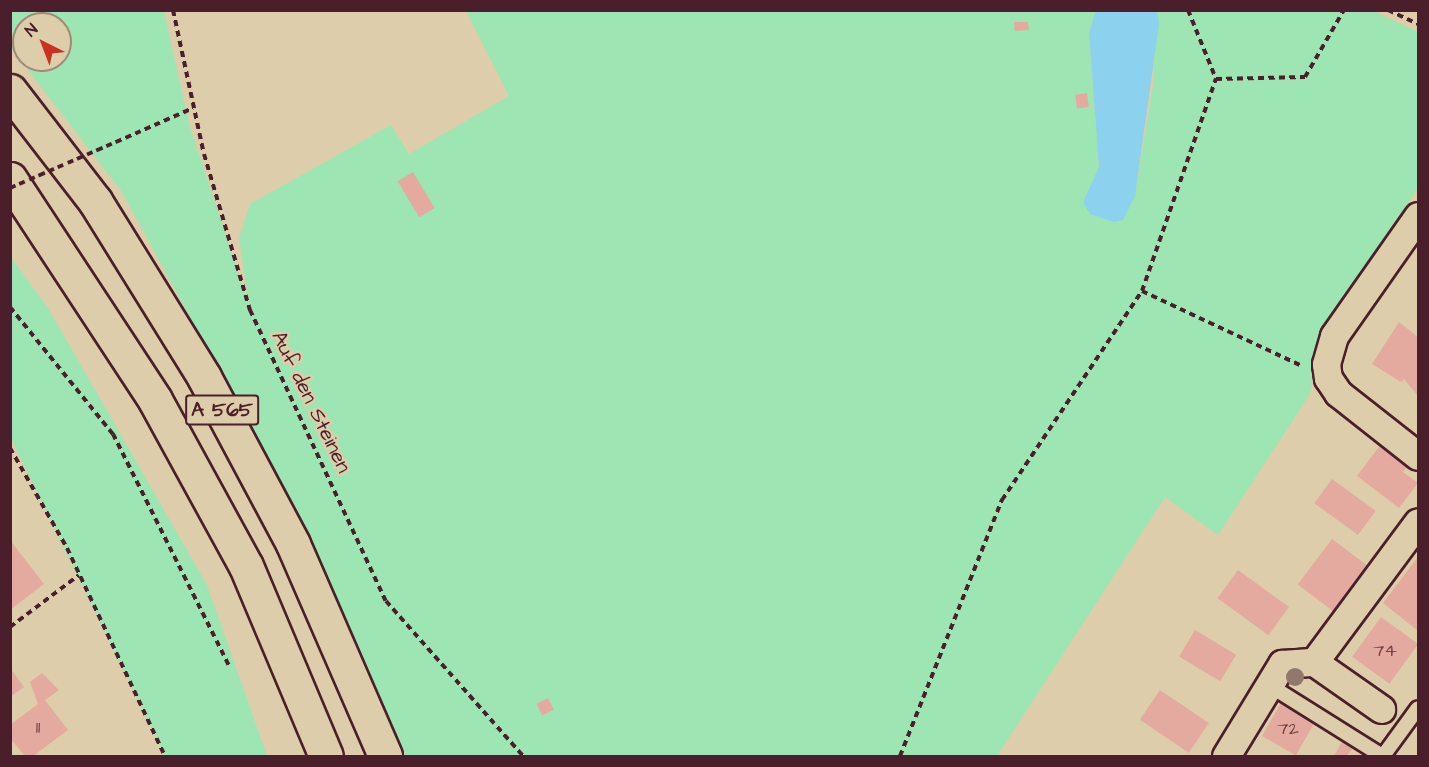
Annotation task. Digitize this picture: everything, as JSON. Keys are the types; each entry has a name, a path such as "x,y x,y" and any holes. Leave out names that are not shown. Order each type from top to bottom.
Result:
{"highway":[{"name":"A 565","path":"10,91 95,201 204,376 293,544 385,756"},
{"name":"A 565","path":"10,178 155,400 246,566 326,756"}],"street":[{"path":"1419,216 1334,336 1326,364 1328,378 1338,393 1419,456"},
{"path":"1314,662 1419,522"},
{"path":"1226,756 1282,664 1314,662 1381,709"}],"lane":[{"path":"1269,685 1383,756 1419,708"}],"path":[{"name":"Auf den Steinen","path":"173,10 193,108 250,310 386,601 523,756"},
{"path":"900,756 1002,500 1142,291 1216,79 1188,10"},
{"path":"1216,79 1305,77 1344,10"},
{"path":"1388,10 1419,24"},
{"path":"10,188 193,108"},
{"path":"1142,291 1328,378"},
{"path":"10,307 113,434 229,666"},
{"path":"10,448 79,574 165,756"},
{"path":"10,627 79,574"}],"green space":[{"path":"11,11 164,11 189,124 249,305 239,238 250,204 391,125 409,154 509,96 466,11 1096,11 1089,33 1099,167 1083,202 1135,195 1153,86 1157,11 1374,11 1418,32 1418,188 1319,342 1310,394 1218,535 1165,497 997,756 406,756 305,530 122,192 30,72 72,72 72,12 12,12 12,49"},
{"path":"10,256 48,308 207,585 267,756 165,756 11,439"}],"water":[{"path":"1096,10 1157,11 1159,24 1135,196 1123,220 1114,222 1090,214 1083,202 1099,167 1089,33"}],"building":[{"path":"1014,22 1028,22 1029,30 1015,31"},
{"path":"1087,93 1089,107 1077,109 1075,95"},
{"path":"413,172 435,208 419,217 398,181"},
{"path":"1399,322 1418,337 1418,396 1404,379 1401,382 1372,364"},
{"path":"1381,444 1409,464 1403,472 1418,483 1399,508 1357,476"},
{"path":"1332,479 1376,511 1358,535 1314,503"},
{"path":"1332,539 1368,566 1334,612 1298,585"},
{"path":"10,540 44,584 10,610"},
{"path":"1418,557 1418,631 1383,603"},
{"path":"1238,570 1289,607 1268,635 1217,598"},
{"path":"1381,617 1418,644 1389,684 1352,657"},
{"path":"1195,630 1236,655 1220,681 1179,657"},
{"path":"10,668 24,687 10,697"},
{"path":"42,673 59,690 45,700 68,730 33,756 25,756 10,738 10,725 38,704 30,682"},
{"path":"1160,690 1209,723 1189,753 1140,720"},
{"path":"548,698 554,710 542,715 536,704"},
{"path":"1281,703 1315,722 1296,755 1262,736"},
{"path":"1343,740 1354,746 1347,756 1334,756"}]}
